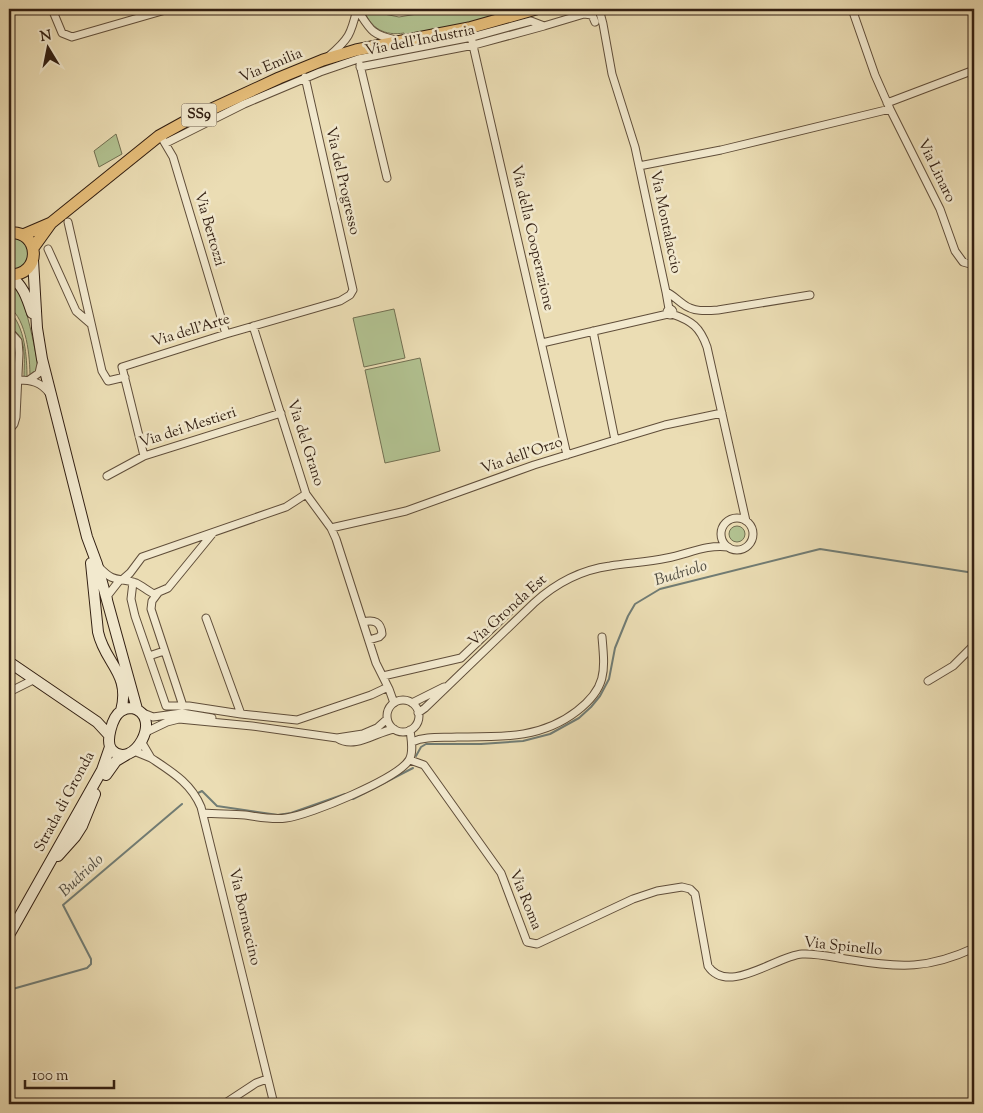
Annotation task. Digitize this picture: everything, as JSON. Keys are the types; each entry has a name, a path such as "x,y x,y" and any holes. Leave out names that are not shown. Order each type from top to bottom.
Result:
{"main road":[{"name":"Via Emilia","path":"13,233 51,223 188,120 242,100 323,60 357,54 399,41 471,33 536,9"},
{"name":"Via Emilia","path":"10,276 25,272 30,266 33,254 51,223"},
{"name":"Via Emilia","path":"13,233 27,239 33,254"},
{"path":"33,254 37,328 42,359 87,537 146,726 138,748 130,753 117,754 110,747 109,735 114,721 121,711 124,698 121,678 99,640 87,537"},
{"path":"10,276 17,281 24,291 37,328"},
{"path":"9,662 97,722 109,735"},
{"path":"121,711 132,708 140,711"},
{"path":"97,722 102,724 114,721"},
{"name":"Strada di Gronda","path":"9,935 102,770 110,747"},
{"name":"Strada di Gronda","path":"46,870 75,837 82,826 94,797 112,765 119,758 130,753"}],"street":[{"path":"52,9 56,23 62,33 72,37 169,9"},
{"path":"357,9 370,30 380,36 399,41"},
{"path":"323,60 342,46 351,33 357,9"},
{"name":"Via Linaro","path":"852,9 868,57 889,106 936,200 955,251 963,262 974,265"},
{"name":"Via Montalaccio","path":"597,10 603,24 612,74 639,166 666,292 690,308 705,311 810,295"},
{"name":"Via dell'Industria","path":"242,100 305,77 357,54 408,54 444,51 474,45 589,14 594,17 595,22"},
{"name":"Via dell'Industria","path":"360,67 408,54 471,33 505,28 532,21 544,26"},
{"path":"505,28 507,36"},
{"name":"Via della Cooperazione","path":"471,33 567,455"},
{"path":"442,43 444,51"},
{"path":"357,54 387,178"},
{"path":"639,166 721,150 889,106 974,70"},
{"name":"Via del Progresso","path":"305,77 352,290"},
{"name":"Via Bertozzi","path":"163,139 173,157 226,334"},
{"path":"68,222 102,372 108,381 124,377 144,456"},
{"path":"48,249 76,311 92,324"},
{"name":"Via dell'Arte","path":"124,377 122,366 340,301 350,295 352,290"},
{"path":"542,343 670,312 666,292"},
{"name":"Via Gronda Est","path":"410,730 417,723 418,713 451,684 534,602 562,582 594,569 665,559 708,547 728,547 738,550 751,542 752,531 746,521 702,333 692,323 670,312"},
{"name":"Via del Grano","path":"253,326 306,494 332,528 342,551 369,640 388,688"},
{"path":"9,331 18,341 19,380 16,417 14,424 9,430"},
{"path":"593,332 615,440"},
{"path":"29,380 39,373 42,359"},
{"path":"19,380 29,380 40,384 51,396"},
{"name":"Via dell'Orzo","path":"332,528 406,511 567,455 665,425 722,412"},
{"name":"Via dei Mestieri","path":"107,476 144,456 281,413"},
{"path":"107,604 108,595 130,573 142,557 286,506 306,494"},
{"name":"Via Gronda Est","path":"708,547 721,537 722,527 734,518 742,502"},
{"path":"734,518 746,521"},
{"path":"96,564 108,576 136,583 154,594 158,593 168,588 213,533"},
{"path":"721,537 728,547"},
{"path":"136,564 136,583 131,599 166,706 189,706 297,720 388,688 397,702"},
{"path":"158,593 152,601 151,609 183,706"},
{"path":"383,676 462,658 510,611"},
{"path":"206,618 241,714"},
{"path":"363,622 375,621 382,628 382,634 379,637 369,640"},
{"path":"412,742 429,738 494,737 532,733 567,719 585,705 599,689 604,674 602,637"},
{"path":"928,681 953,666 974,645"},
{"path":"149,656 164,651"},
{"path":"9,692 33,680"},
{"name":"Via Gronda Est","path":"412,703 451,684"},
{"path":"394,729 387,719 388,710 397,702 412,703 418,713"},
{"path":"140,711 154,717 182,713 252,726"},
{"path":"142,737 167,722 179,719 252,726 338,738 348,742 365,740 387,730 394,729 402,732 410,730 412,742 410,760 387,778 339,801 285,818 271,819 203,813"},
{"path":"338,738 363,734 377,728 387,719"},
{"name":"Via Bornaccino","path":"142,737 151,758"},
{"name":"Via Bornaccino","path":"130,753 151,758 172,771 186,783 197,798 203,813 274,1104"},
{"name":"Via Roma","path":"410,760 424,765 501,873 527,942 530,944 537,944 633,899 657,891"},
{"name":"Via Spinello","path":"657,891 682,887 690,889 695,894 708,966 713,973 719,975 738,977 751,974 779,961 804,954 893,966 916,966 953,957 974,948"},
{"path":"224,1104 256,1083 267,1079"}],"green space":[{"path":"447,9 505,9 490,18 405,36 404,33 397,34 380,30 367,17 364,10 399,17"},
{"path":"116,134 122,154 99,167 94,151"},
{"path":"9,237 19,238 30,250 26,266 9,272"},
{"path":"9,280 17,284 32,337 39,370 30,378 24,330 15,313 9,307"},
{"path":"394,309 405,358 364,367 353,318"},
{"path":"9,311 22,333 26,352 27,378 24,378 24,349 19,336 9,327"},
{"path":"420,358 440,451 385,463 365,370"},
{"path":"737,526 743,528 745,534 743,540 737,542 731,540 729,534 731,528"}],"waterway":[{"name":"Budriolo","path":"416,756 421,747 426,744 481,744 523,741 550,734 579,718 600,696 609,679 615,648 635,604 660,589 820,549 974,573"},
{"name":"Budriolo","path":"353,799 413,768"},
{"name":"Budriolo","path":"198,793 202,791 217,806 278,815 291,813 345,794"},
{"name":"Budriolo","path":"9,990 87,968 91,964 91,959 63,905 182,804"}]}
